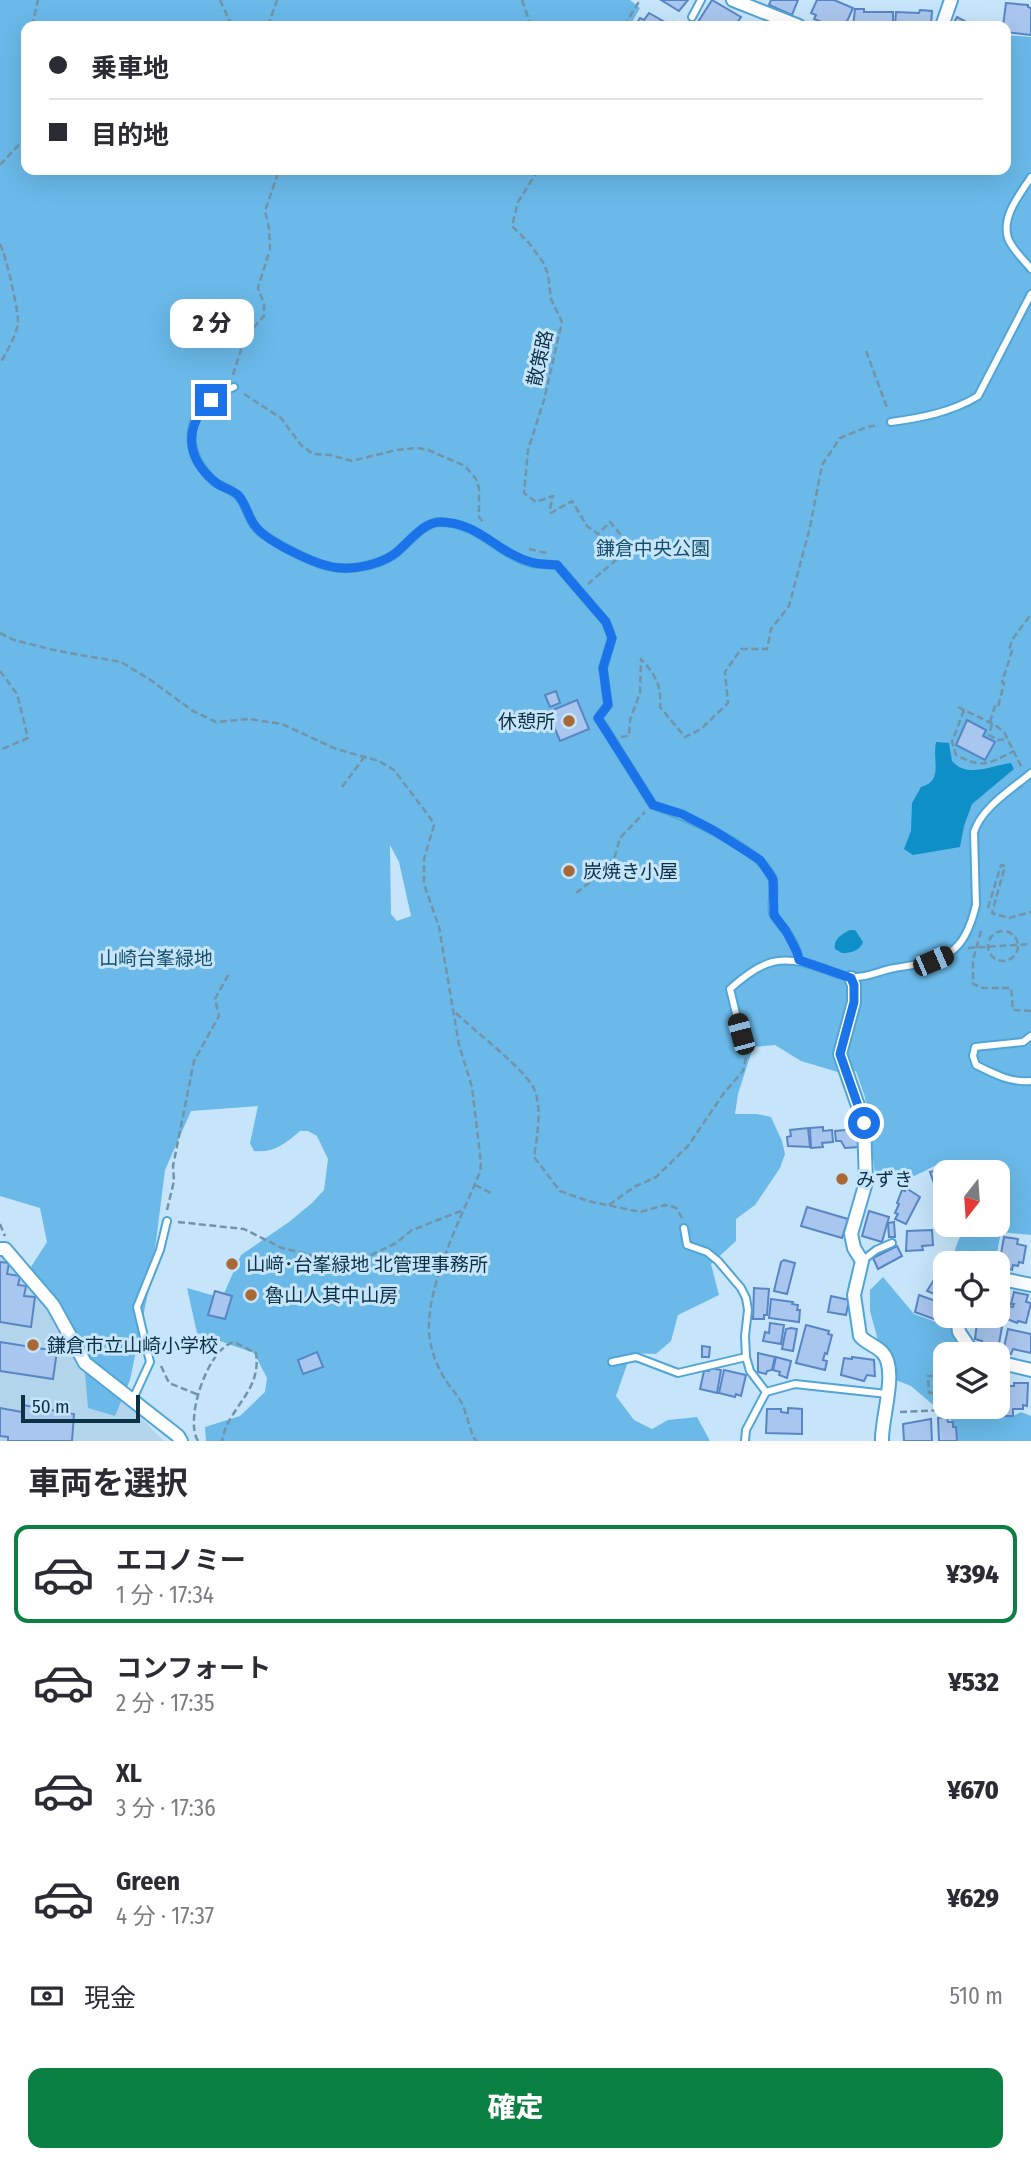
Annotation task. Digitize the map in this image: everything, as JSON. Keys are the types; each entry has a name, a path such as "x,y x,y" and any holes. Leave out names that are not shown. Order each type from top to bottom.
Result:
{"street":[{"path":"733,0 786,21"},
{"path":"944,21 951,0"},
{"path":"851,978 854,985 854,1002 840,1054 864,1123 866,1182 851,1234 854,1248 862,1261 854,1295 857,1328 865,1342 882,1352 887,1360 890,1381 882,1441"},
{"path":"0,1249 5,1249 53,1305 85,1363 181,1441"},
{"path":"1010,1281 1031,1285"},
{"path":"1010,1366 1031,1370"}],"lane":[{"path":"692,18 701,0"},
{"path":"1031,177 1009,212 1007,229 1008,237 1031,269"},
{"path":"891,422 931,415 965,404 978,396 1031,295"},
{"path":"234,387 224,391 201,410 194,424 191,443 195,457 212,479 240,497 254,526 264,536 324,565 342,568 377,563 392,556 436,521 467,526 531,563 557,565 606,622 612,638 603,668 608,705 598,718 653,805 682,814 760,860 773,879 774,915 790,938 799,960"},
{"path":"741,1034 730,989 761,965 780,960 799,960 851,978 933,961 958,947 976,905 974,832 977,822 1029,775"},
{"path":"1031,1036 1023,1042 975,1047 973,1056 976,1065 993,1073 1018,1082 1031,1081"},
{"path":"132,1401 150,1362 137,1307 160,1250 167,1221"},
{"path":"684,1228 687,1245 707,1252 741,1288 746,1298 746,1357 750,1371 766,1392"},
{"path":"862,1261 876,1250 892,1243"},
{"path":"612,1362 636,1357 678,1373 746,1357"},
{"path":"745,1441 747,1430 766,1392 795,1384 887,1394"}],"path":[{"path":"33,21 38,0"},
{"path":"220,0 230,21"},
{"path":"270,21 277,0"},
{"path":"522,0 529,21"},
{"path":"627,21 640,0"},
{"path":"0,165 21,142"},
{"path":"277,175 265,211 270,249 258,288 264,304 264,316 245,337 233,372 234,387 281,418 301,445 313,454 352,461 396,450 417,448 465,466 472,472 479,488 479,517 490,527"},
{"name":"散策路","path":"535,175 517,202 512,226 543,262 548,274 551,299 562,322 544,400 528,450 524,493 533,501 553,496 551,513 572,501 587,526 598,534 610,522 631,547 581,591"},
{"path":"0,244 6,254 18,322 0,364"},
{"path":"611,738 629,736 630,719 640,693 641,659 657,680 662,693 660,707 685,737 701,729 728,703 725,672 741,649 767,649 771,629 789,606 810,527 822,465 840,438 867,427 891,422 866,351"},
{"path":"523,548 544,552 553,557 557,565"},
{"path":"1008,739 998,740 989,735 991,723 995,706 998,707 1004,683 1002,682 1012,651 1009,650 1012,640 1031,616"},
{"path":"0,633 14,640 121,662 172,697 216,722 250,719 282,723 336,749 365,756 394,770 414,793 434,825 424,852 424,884 439,927 456,1013 459,1045 472,1087 481,1164 449,1242 431,1301 428,1328 431,1349 437,1357 442,1376 462,1403 476,1441"},
{"path":"0,671 17,694 28,738 0,750"},
{"path":"958,707 1004,732 1029,775"},
{"path":"964,710 952,741 956,755 981,765 1014,751"},
{"path":"342,787 365,756"},
{"path":"576,893 599,875 615,856 620,838 636,818 653,805"},
{"path":"985,916 1001,865 1005,866 992,914 1010,918 1031,912"},
{"path":"982,927 975,948 973,984 983,988 1011,988 1013,1010 1031,1011"},
{"path":"1003,931 1015,936 1019,945 1015,957 1007,962 991,956 988,947 991,936 1003,931"},
{"path":"958,947 1031,944"},
{"path":"230,972 215,999 219,1016 194,1061 173,1166 174,1181 167,1205 167,1221 244,1229 282,1248 331,1259 369,1255 396,1243 412,1230 461,1211"},
{"path":"456,1013 516,1067 535,1089 538,1130 534,1157 560,1191 608,1206 640,1212 665,1205 671,1206 680,1213 684,1228"},
{"path":"608,1206 634,1187 656,1177 688,1146 724,1093 743,1071 746,1057 741,1034"},
{"path":"474,1185 491,1193"},
{"path":"198,1441 193,1424 209,1366 222,1347 234,1342 256,1353 257,1373 242,1403 226,1424 222,1441"},
{"path":"161,1364 162,1372 166,1374 169,1383 199,1395"},
{"path":"933,1376 928,1376 929,1393 933,1393"},
{"path":"884,1413 933,1411"}],"shaded area":[{"path":"936,742 949,743 952,761 965,769 980,770 1011,763 1014,769 972,804 960,847 913,855 904,849 911,831 912,803 921,787 928,784 935,775"},
{"path":"850,930 855,930 863,942 862,945 851,952 842,953 835,949 835,942"},
{"name":"鎌倉市立山崎小学校","path":"0,1257 12,1260 53,1319 80,1370 136,1413 164,1441 0,1441"}],"green space":[{"name":"鎌倉中央公園","path":"0,0 630,0 640,8 633,21 21,21 21,175 1011,175 1011,35 1031,37 1031,1235 1010,1233 1010,1160 933,1160 933,1167 904,1179 875,1173 865,1097 856,1071 838,1072 801,1061 775,1045 753,1047 738,1094 735,1114 771,1117 785,1154 780,1168 755,1205 736,1219 736,1241 711,1264 719,1295 678,1315 671,1341 656,1354 631,1353 616,1396 634,1420 652,1429 668,1420 697,1417 710,1441 206,1441 205,1427 240,1416 265,1392 267,1378 254,1353 197,1333 187,1288 222,1298 241,1255 289,1222 324,1190 328,1159 317,1136 308,1131 300,1131 279,1147 268,1151 254,1151 250,1143 258,1106 191,1111 165,1170 152,1273 130,1380 115,1416 88,1408 83,1350 29,1270 47,1242 40,1208 0,1196","holes":["390,845 399,862 411,916 397,921 391,914"]},
{"name":"鎌倉中央公園","path":"960,1237 1000,1237 997,1251 955,1251"},
{"path":"883,1277 914,1314 933,1321 933,1328 950,1328 956,1342 933,1342 933,1405 911,1386 888,1377 870,1311 870,1290"},
{"path":"1021,1412 1031,1416 1031,1441 952,1441 952,1421 950,1419 1010,1419"}],"building":[{"path":"661,0 688,0 679,11"},
{"path":"712,0 741,17 738,21 699,21"},
{"path":"771,0 798,0 792,15 769,5"},
{"path":"817,0 834,0 853,8 847,21 819,21 814,19 816,15 811,13"},
{"path":"1006,3 1028,5 1031,8 1031,35 1011,33 1011,21 1004,21"},
{"path":"855,9 864,9 864,12 893,12 893,21 854,21"},
{"path":"920,10 932,11 931,21 895,21 896,12 919,13"},
{"path":"649,13 663,21 638,21 640,18 644,20"},
{"path":"556,691 560,703 550,707 545,695"},
{"name":"休憩所","path":"577,700 589,729 560,741 548,712"},
{"path":"967,720 986,730 983,736 995,742 985,760 956,745"},
{"path":"823,1127 823,1131 832,1130 833,1142 822,1143 823,1147 811,1148 810,1128"},
{"path":"808,1128 810,1147 788,1146 787,1137 791,1136 790,1130"},
{"path":"857,1129 859,1147 845,1148 841,1141 836,1141 835,1131"},
{"path":"906,1188 920,1197 906,1224 895,1219 898,1214 895,1213 902,1190 905,1191"},
{"path":"807,1207 848,1219 842,1238 801,1226"},
{"path":"869,1211 889,1217 882,1242 862,1236"},
{"path":"894,1222 895,1237 889,1237 888,1223"},
{"path":"932,1230 933,1245 922,1246 923,1250 906,1251 907,1231"},
{"path":"1004,1237 1018,1239 1017,1244 1026,1246 1023,1263 1013,1265 1012,1270 1010,1251 1002,1251"},
{"path":"897,1246 902,1256 878,1269 873,1258"},
{"path":"784,1260 795,1263 787,1294 774,1291 781,1262"},
{"path":"0,1262 9,1263 7,1274 20,1276 18,1285 26,1286 24,1296 35,1297 31,1327 0,1322"},
{"path":"933,1281 933,1293 927,1291"},
{"path":"754,1288 769,1289 767,1315 764,1315 764,1319 753,1319"},
{"path":"215,1291 232,1296 225,1319 208,1315"},
{"path":"1014,1292 1028,1295 1026,1302 1031,1303 1026,1323 1010,1320 1010,1306 1013,1307 1014,1304 1011,1304"},
{"path":"919,1295 933,1300 933,1319 915,1312"},
{"path":"831,1296 849,1300 846,1315 828,1312"},
{"path":"771,1299 798,1305 799,1322 769,1318"},
{"path":"770,1323 784,1325 781,1344 763,1341 765,1332 769,1333"},
{"path":"806,1325 829,1331 828,1334 832,1335 823,1360 827,1361 825,1370 796,1363"},
{"path":"976,1328 1002,1328 999,1342 982,1342 975,1339"},
{"path":"786,1329 797,1329 793,1351 782,1349"},
{"path":"1008,1329 1031,1334 1031,1353 1013,1349 1010,1354 1010,1342 1005,1342"},
{"path":"0,1342 57,1351 53,1379 0,1371"},
{"path":"702,1346 710,1347 709,1357 702,1357"},
{"path":"317,1352 323,1367 303,1374 298,1360"},
{"path":"758,1353 775,1357 772,1370 766,1374 758,1372"},
{"path":"776,1357 791,1361 787,1378 773,1370"},
{"path":"844,1358 874,1360 875,1376 867,1375 864,1381 841,1375"},
{"path":"710,1368 721,1370 717,1393 700,1389 704,1371 709,1371"},
{"path":"724,1370 746,1375 741,1396 719,1393"},
{"path":"1014,1383 1028,1383 1027,1406 1013,1409 1013,1416 1010,1416 1010,1386 1014,1386"},
{"path":"23,1405 74,1414 72,1441 8,1441 8,1437 0,1436 0,1408 22,1412"},
{"path":"788,1408 802,1409 802,1434 766,1433 767,1409 781,1409 781,1412 788,1413"},
{"path":"931,1419 932,1441 904,1441 903,1424"},
{"path":"938,1419 953,1422 957,1441 939,1441"}],"place":[{"name":"休憩所","path":"569,721"},
{"name":"炭焼き小屋","path":"569,871"},
{"name":"みずき","path":"842,1179"},
{"name":"山﨑･台峯緑地 北管理事務所","path":"232,1264"},
{"name":"魯山人其中山房","path":"251,1295"},
{"name":"鎌倉市立山崎小学校","path":"33,1345"}],"route":[{"path":"211,400 197,416 191,434 195,457 212,479 240,497 254,526 264,536 324,565 342,568 377,563 392,556 436,521 467,526 531,563 557,565 581,591 606,622 612,638 603,668 608,705 598,718 653,805 682,814 760,860 773,879 774,915 786,931 799,960 851,978 854,985 854,1002 840,1054 864,1123"}],"park label":[{"name":"山崎台峯緑地","path":"156,958"}]}
